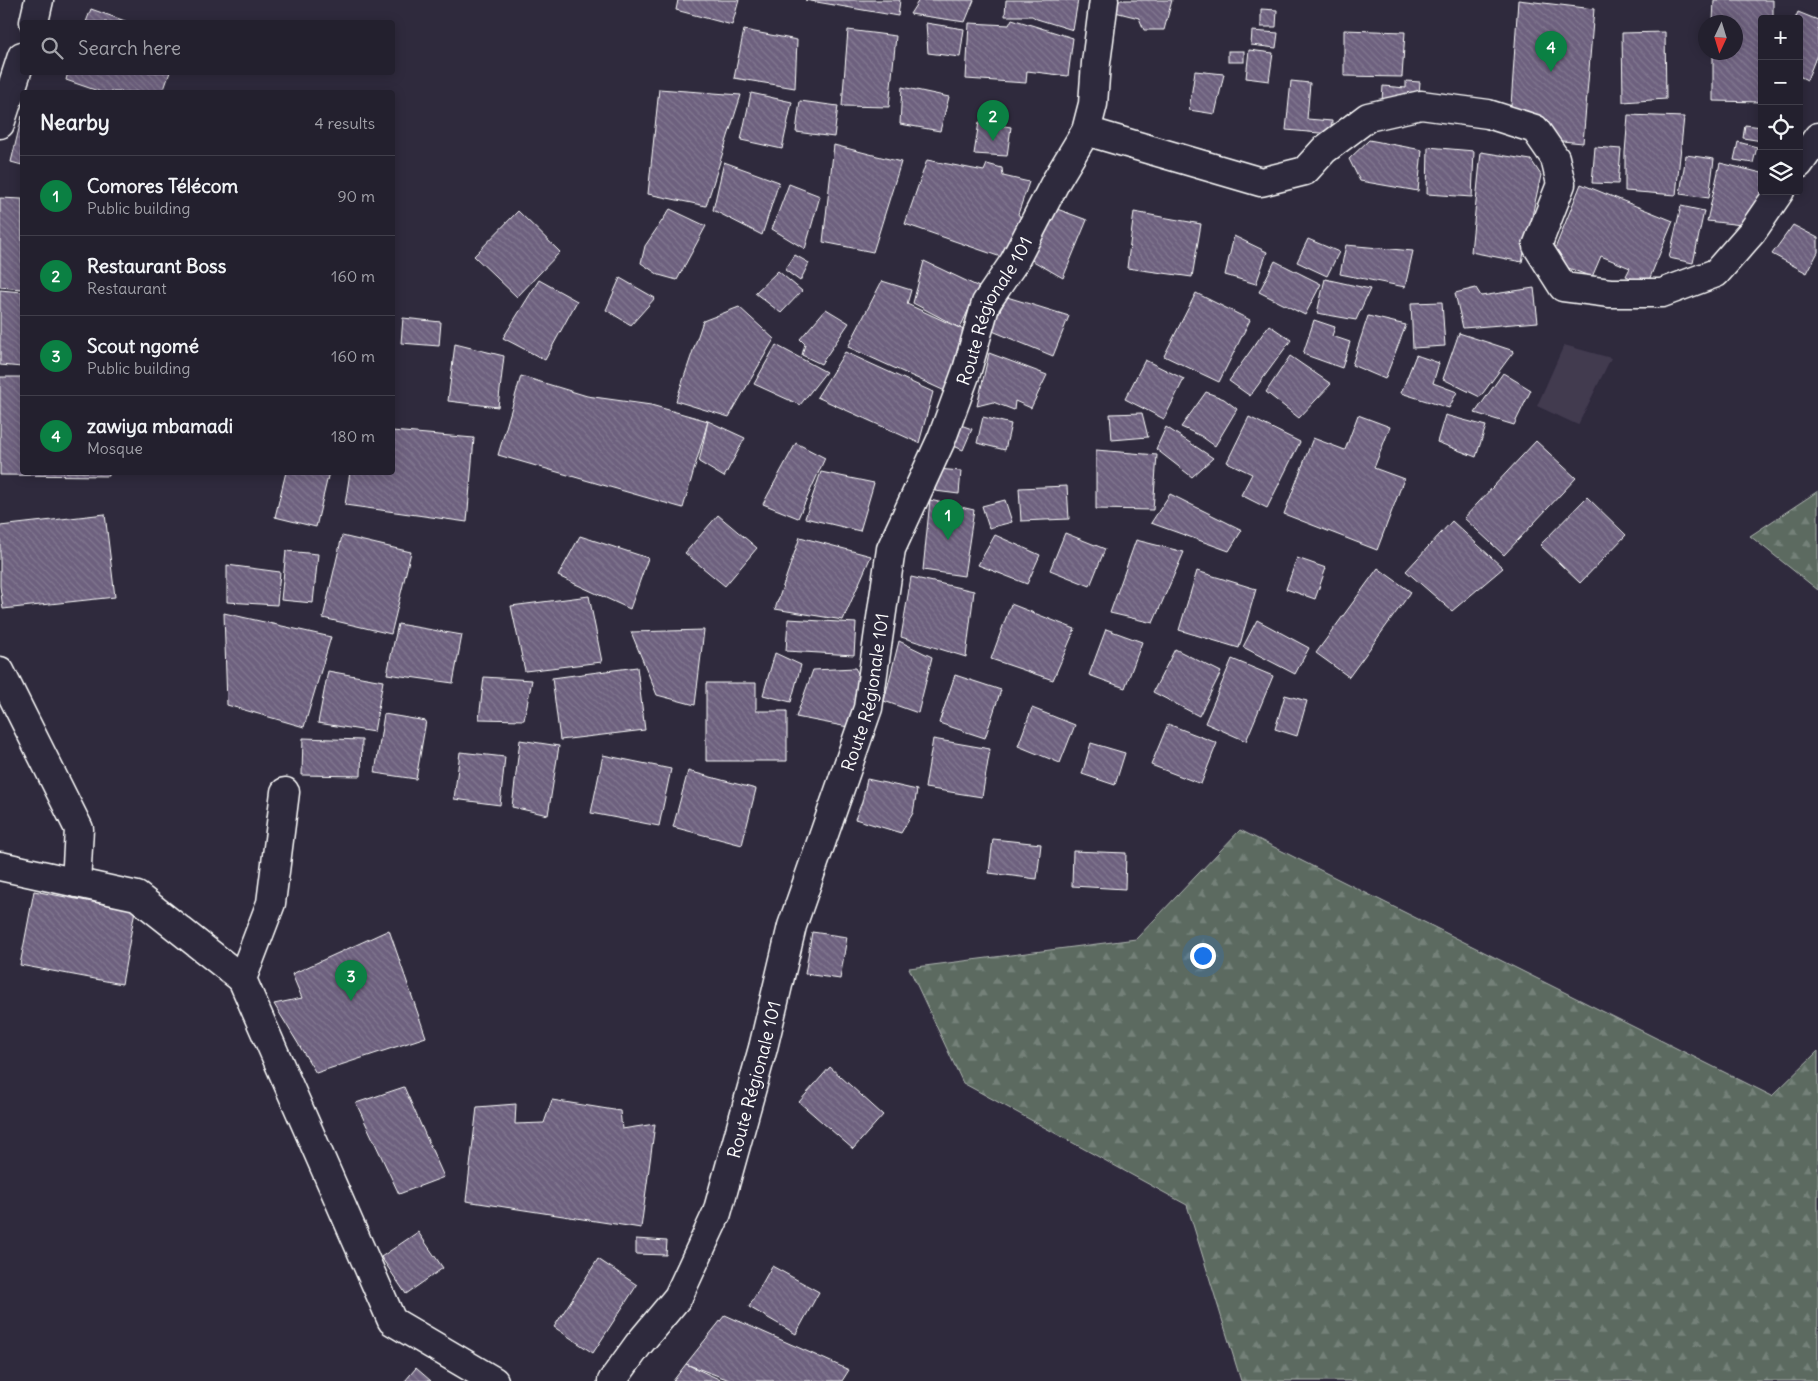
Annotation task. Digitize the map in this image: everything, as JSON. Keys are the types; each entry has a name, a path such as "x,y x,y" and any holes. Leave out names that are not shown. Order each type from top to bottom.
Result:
{"street":[{"path":"34,20 39,0"},
{"name":"Route Régionale 101","path":"621,1377 678,1297 716,1213 763,1048 792,926 868,708 891,549 942,438 967,370 986,302 1014,262 1056,181 1086,131 1093,104 1104,0"},
{"path":"0,124 20,62"},
{"path":"1086,131 1261,182 1305,171 1324,150 1368,117 1421,105 1488,114 1535,129 1555,158 1561,184 1537,246 1563,287 1610,293 1662,293 1716,273 1752,232 1777,195"},
{"path":"1803,158 1818,137"},
{"path":"0,671 80,829 76,883"},
{"path":"242,979 271,903 285,792"},
{"path":"0,866 137,896 242,979 392,1321 494,1381"}],"shaded area":[{"path":"1564,345 1611,358 1578,425 1537,406"}],"green space":[{"path":"1818,491 1818,590 1750,536"},
{"path":"1240,830 1772,1096 1818,1051 1818,1381 1241,1381 1187,1205 963,1083 909,968 1136,939"}],"building":[{"path":"678,0 739,0 732,25 676,10"},
{"path":"805,0 900,0 898,16"},
{"path":"919,0 974,0 965,22 910,14"},
{"path":"1006,0 1078,0 1073,30 1032,16 1005,16"},
{"path":"1117,0 1172,0 1164,30 1144,30 1139,18 1115,12"},
{"path":"1518,0 1594,9 1583,143 1509,136"},
{"path":"1714,0 1773,0 1773,15 1758,15 1758,102 1713,101 1713,60 1743,60 1743,15 1713,15"},
{"path":"91,9 122,20 87,20"},
{"path":"1261,9 1277,10 1276,27 1261,27"},
{"path":"1798,12 1818,20 1818,52 1807,80 1803,78 1803,15 1797,15"},
{"path":"1012,19 1073,38 1068,76 1027,71 1026,83 966,79 969,23 1009,25"},
{"path":"926,23 964,29 960,57 928,53"},
{"path":"744,30 797,40 795,88 734,78"},
{"path":"848,30 896,36 889,107 842,106"},
{"path":"1344,30 1405,32 1402,77 1344,76"},
{"path":"1252,31 1278,33 1276,48 1251,45"},
{"path":"1665,32 1666,99 1623,102 1622,33"},
{"path":"1249,50 1273,53 1269,81 1246,78"},
{"path":"1228,51 1244,51 1244,62 1228,62"},
{"path":"1195,71 1224,74 1215,114 1189,110"},
{"path":"67,75 169,75 164,90 95,90 66,80"},
{"path":"1291,81 1310,83 1307,119 1332,121 1331,134 1286,130"},
{"path":"1406,81 1420,82 1418,103 1382,101 1383,86 1406,88"},
{"path":"902,87 949,97 940,131 900,124"},
{"path":"659,89 741,95 706,206 648,194"},
{"path":"751,93 792,102 782,149 741,140"},
{"path":"800,101 838,106 834,137 796,132"},
{"path":"1628,115 1684,117 1676,195 1625,191"},
{"path":"979,122 1011,127 1007,156 974,154"},
{"path":"20,124 20,164 11,162"},
{"path":"1745,125 1758,127 1758,140 1743,138"},
{"path":"1369,140 1422,150 1418,191 1360,181 1349,159"},
{"path":"1738,142 1757,147 1753,163 1734,160"},
{"path":"834,145 901,162 873,252 823,242"},
{"path":"1428,147 1474,151 1472,197 1427,194"},
{"path":"1595,147 1621,149 1618,184 1592,183"},
{"path":"1481,152 1531,160 1541,175 1522,262 1471,252"},
{"path":"1686,155 1714,159 1709,198 1680,194"},
{"path":"927,160 984,171 987,164 1002,168 1003,176 1029,182 1018,214 1024,222 1001,257 905,224"},
{"path":"724,162 779,182 762,235 713,210"},
{"path":"1720,163 1758,172 1758,195 1760,195 1751,226 1707,221"},
{"path":"789,184 820,196 805,249 772,229"},
{"path":"1581,184 1673,221 1647,285 1626,276 1630,268 1601,256 1592,277 1550,261"},
{"path":"0,198 20,199 20,289 0,287"},
{"path":"1681,206 1704,211 1693,263 1669,258"},
{"path":"670,209 706,226 677,280 659,275 641,263 645,246"},
{"path":"1057,209 1087,220 1063,278 1028,258"},
{"path":"518,211 560,252 517,297 474,256"},
{"path":"1134,212 1201,224 1192,277 1127,268"},
{"path":"1793,225 1818,238 1818,252 1807,273 1772,254"},
{"path":"1234,236 1267,252 1256,284 1225,275"},
{"path":"1308,239 1339,252 1327,276 1297,262"},
{"path":"1346,245 1413,251 1405,287 1340,274"},
{"path":"795,255 809,263 800,281 785,270"},
{"path":"924,261 979,287 960,328 913,303"},
{"path":"1275,261 1321,284 1305,315 1259,292"},
{"path":"778,271 802,291 781,313 755,293"},
{"path":"620,278 655,298 631,325 606,310"},
{"path":"1325,279 1370,289 1356,320 1317,313"},
{"path":"539,280 577,301 545,360 503,338"},
{"path":"882,281 911,290 907,304 966,331 945,391 848,347"},
{"path":"1476,288 1481,296 1534,288 1538,322 1463,328 1455,293"},
{"path":"0,290 20,292 20,367 0,365"},
{"path":"1196,293 1250,320 1219,382 1164,356"},
{"path":"1007,297 1069,316 1053,356 990,330"},
{"path":"1442,302 1445,346 1413,348 1411,303"},
{"path":"739,307 774,339 729,417 676,401 703,321"},
{"path":"826,309 849,323 821,364 802,355 805,344 800,339"},
{"path":"1368,316 1406,325 1385,379 1352,365"},
{"path":"403,318 441,322 439,346 401,343"},
{"path":"1314,320 1335,327 1332,336 1350,342 1342,368 1303,354"},
{"path":"1269,325 1291,340 1250,396 1229,381"},
{"path":"1459,333 1514,351 1480,397 1443,379"},
{"path":"455,344 504,356 498,407 448,401"},
{"path":"776,345 826,372 800,405 754,384"},
{"path":"845,352 933,392 919,443 817,397"},
{"path":"989,353 1047,375 1031,408 1015,401 1014,410 993,402 977,406"},
{"path":"1416,355 1439,363 1433,383 1457,392 1449,408 1401,393"},
{"path":"1290,356 1331,384 1299,418 1266,392"},
{"path":"1145,360 1184,379 1164,419 1125,399"},
{"path":"1503,373 1531,390 1514,425 1475,413"},
{"path":"521,376 587,396 651,405 708,421 683,508 498,455"},
{"path":"0,377 20,377 20,475 109,476 0,475"},
{"path":"1206,392 1224,399 1237,409 1215,446 1201,436 1181,427"},
{"path":"1142,413 1148,437 1112,440 1110,414"},
{"path":"1358,415 1390,427 1374,468 1404,479 1377,550 1284,514 1313,438 1345,450"},
{"path":"1445,415 1486,426 1476,457 1437,442"},
{"path":"983,417 1011,424 1005,450 977,443"},
{"path":"1249,417 1300,442 1267,508 1241,495 1252,474 1227,462"},
{"path":"708,421 745,438 724,477 699,462"},
{"path":"955,423 972,429 963,450 947,443"},
{"path":"1166,427 1213,458 1192,477 1156,449"},
{"path":"395,431 474,438 467,522 345,505 350,475 395,475"},
{"path":"1536,441 1576,478 1504,555 1464,518"},
{"path":"796,443 825,458 798,518 763,504"},
{"path":"1096,450 1157,455 1153,510 1096,509"},
{"path":"937,469 961,471 959,494 935,491"},
{"path":"821,472 874,483 860,531 805,518"},
{"path":"285,475 328,475 316,527 275,517"},
{"path":"1067,486 1069,519 1021,521 1019,488"},
{"path":"1170,494 1242,530 1229,551 1151,523"},
{"path":"1587,497 1626,535 1580,583 1540,545"},
{"path":"930,500 974,510 964,576 923,570"},
{"path":"1005,500 1012,522 989,528 982,506"},
{"path":"105,514 115,597 3,609 0,586 0,526"},
{"path":"718,515 757,548 725,586 685,553"},
{"path":"1452,521 1503,568 1452,611 1406,571"},
{"path":"1065,533 1105,549 1090,586 1050,570"},
{"path":"995,535 1040,555 1027,584 978,565"},
{"path":"342,536 411,552 391,634 323,618"},
{"path":"580,536 648,558 630,609 558,576"},
{"path":"800,537 871,556 843,620 775,609"},
{"path":"1136,540 1184,552 1153,623 1110,613"},
{"path":"286,551 318,554 313,603 281,600"},
{"path":"1297,558 1326,568 1315,599 1286,589"},
{"path":"227,565 280,572 277,605 227,602"},
{"path":"1378,568 1411,592 1349,677 1316,653"},
{"path":"1197,571 1256,589 1239,648 1179,630"},
{"path":"911,577 974,591 966,657 901,637"},
{"path":"589,596 602,662 525,671 511,606"},
{"path":"1011,604 1075,629 1053,680 991,659"},
{"path":"224,613 331,637 304,727 227,705"},
{"path":"788,619 856,623 854,655 786,651"},
{"path":"1257,620 1309,648 1295,674 1243,647"},
{"path":"398,624 462,635 453,683 387,674"},
{"path":"1106,629 1142,642 1125,688 1089,675"},
{"path":"704,630 695,705 657,695 631,632"},
{"path":"899,641 932,657 918,713 884,701"},
{"path":"1175,649 1221,672 1199,716 1153,692"},
{"path":"775,653 801,665 791,702 763,695"},
{"path":"1232,659 1273,676 1246,741 1205,723"},
{"path":"637,667 645,730 560,740 552,678"},
{"path":"855,668 864,684 848,727 796,717 813,670"},
{"path":"328,671 383,681 374,732 318,723"},
{"path":"955,675 1001,690 985,738 939,723"},
{"path":"484,677 532,680 524,720 479,719"},
{"path":"706,683 756,683 756,711 787,711 787,761 706,761"},
{"path":"1285,695 1307,701 1297,736 1275,729"},
{"path":"1032,708 1075,725 1060,763 1018,746"},
{"path":"384,714 426,721 416,779 375,773"},
{"path":"1168,724 1217,743 1201,784 1151,765"},
{"path":"303,738 362,740 361,776 302,775"},
{"path":"933,739 990,749 982,797 925,788"},
{"path":"520,740 559,746 548,815 512,807"},
{"path":"1091,743 1125,753 1115,785 1082,774"},
{"path":"460,752 505,757 500,805 454,799"},
{"path":"603,755 671,769 659,826 591,813"},
{"path":"688,771 756,789 742,845 673,827"},
{"path":"867,779 917,790 913,813 901,833 855,819 862,802"},
{"path":"993,839 1041,844 1037,879 989,873"},
{"path":"1073,851 1126,853 1125,889 1072,886"},
{"path":"34,891 135,910 122,984 20,965"},
{"path":"389,930 426,1037 316,1073 274,1004 302,998 292,974"},
{"path":"812,932 847,937 840,979 805,974"},
{"path":"830,1067 883,1115 853,1149 799,1102"},
{"path":"404,1087 444,1177 399,1194 356,1103"},
{"path":"552,1100 620,1111 622,1129 655,1124 641,1228 466,1201 477,1107 516,1104 515,1124 544,1123"},
{"path":"418,1232 443,1268 406,1294 381,1257"},
{"path":"636,1239 667,1241 666,1255 636,1254"},
{"path":"598,1259 637,1285 593,1353 554,1327"},
{"path":"772,1266 819,1292 796,1334 749,1307"},
{"path":"725,1315 849,1370 842,1381 732,1381 686,1364"},
{"path":"686,1364 723,1381 673,1381"},
{"path":"416,1368 431,1381 405,1381"}],"place":[{"name":"zawiya mbamadi","path":"1551,72"},
{"name":"Restaurant Boss","path":"993,141"},
{"name":"Comores Télécom","path":"948,540"},
{"name":"Scout ngomé","path":"351,1001"}]}
